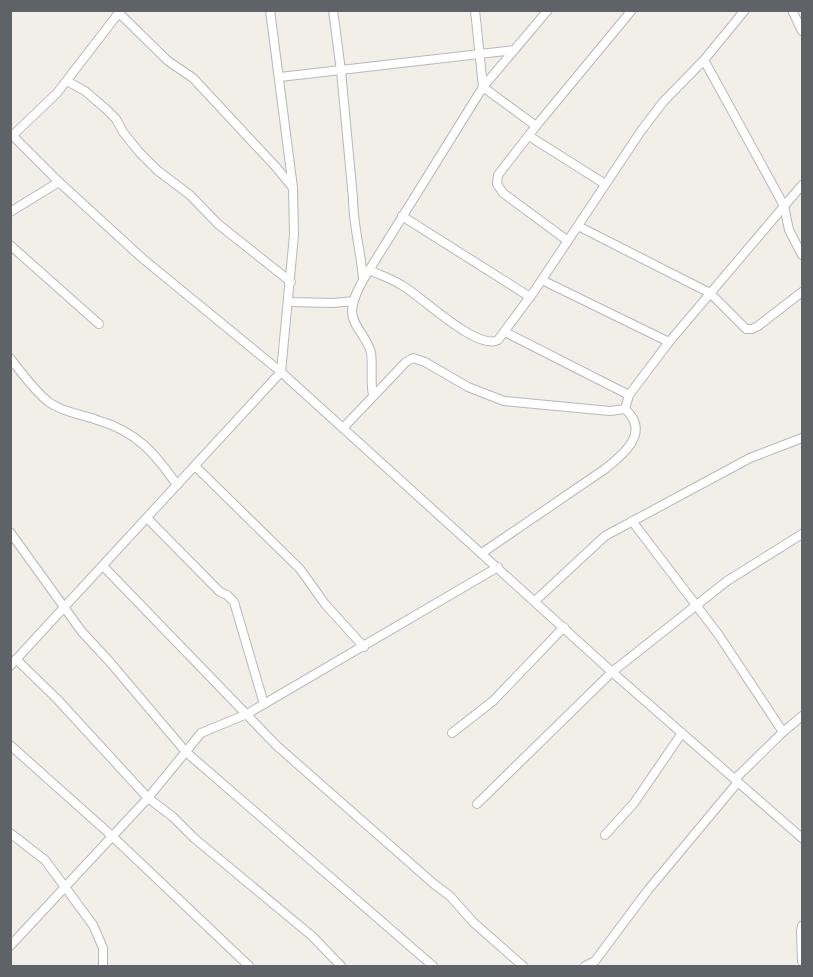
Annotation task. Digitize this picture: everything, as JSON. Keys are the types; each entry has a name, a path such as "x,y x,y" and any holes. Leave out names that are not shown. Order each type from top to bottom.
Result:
{"street":[{"path":"270,10 293,188 294,235 291,282 281,372 14,663 57,699 148,798 312,936 341,966"},
{"path":"333,10 341,71 353,216 361,251 363,280"},
{"path":"475,10 483,87 536,126"},
{"path":"372,395 371,354 367,340 353,320 352,312 363,280 483,87 548,10"},
{"path":"568,240 503,193 497,184 498,175 506,162 632,10"},
{"path":"792,10 802,31"},
{"path":"369,270 405,287 479,339 494,342 505,332 542,280 605,184 663,102 704,60 742,11"},
{"path":"293,188 276,166 193,78 168,61 120,12 67,81 12,134 59,182 142,258 281,372 612,672 802,838"},
{"path":"279,77 514,50"},
{"path":"704,60 784,206 788,225 802,255"},
{"path":"67,81 106,109 116,119 139,152 157,170 190,195 218,224 291,282"},
{"path":"529,136 605,184"},
{"path":"10,212 59,182"},
{"path":"625,408 629,394 669,342 802,185"},
{"path":"402,216 530,297"},
{"path":"578,226 710,293 746,329 752,329 802,292"},
{"path":"10,245 99,324"},
{"path":"542,280 669,342"},
{"path":"289,302 354,301"},
{"path":"505,332 629,394"},
{"path":"10,358 47,401 61,410 100,420 142,442 158,458 177,485"},
{"path":"343,428 372,395 413,358 425,362 468,387 504,401 610,411 625,408"},
{"path":"482,552 605,469 622,455 636,435 633,415 625,408"},
{"path":"535,601 605,536 750,458 802,438"},
{"path":"195,466 300,569 324,604 364,647"},
{"path":"147,518 220,592 234,602 264,704"},
{"path":"633,521 718,634 783,732"},
{"path":"10,532 63,609 186,752 433,966"},
{"path":"477,804 612,672 727,580 802,534"},
{"path":"103,566 293,761 450,896 473,922 523,966"},
{"path":"10,946 148,798 201,733 247,714 498,567"},
{"path":"452,733 493,701 564,627"},
{"path":"585,966 595,963 648,890 736,781 783,732 802,716"},
{"path":"605,835 634,803 682,733"},
{"path":"10,745 112,836 249,966"},
{"path":"10,833 45,860 66,888 101,939 103,966"},
{"path":"802,926 802,961"}]}
